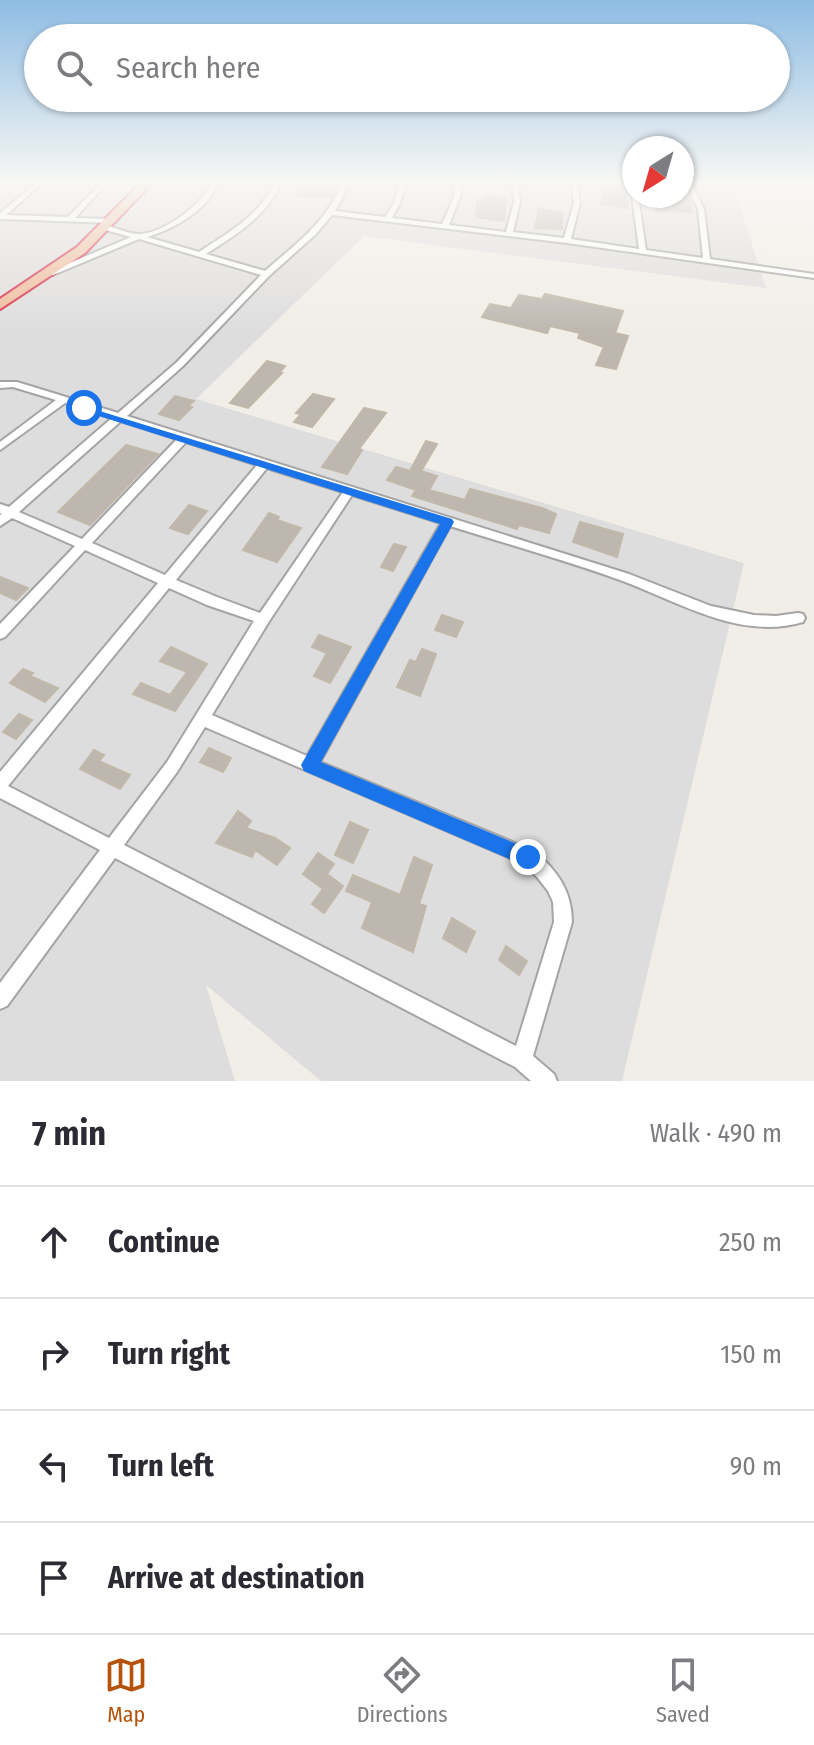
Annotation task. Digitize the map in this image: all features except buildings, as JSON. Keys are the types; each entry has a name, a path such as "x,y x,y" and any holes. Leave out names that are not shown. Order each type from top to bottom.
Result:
{"highway":[{"path":"0,305 50,273 100,231"}],"street":[{"path":"126,231 266,274"},
{"path":"50,273 150,231"},
{"path":"200,255 230,231"},
{"path":"263,619 4,514 120,419 180,364 266,274 312,231"},
{"path":"485,231 814,276"},
{"path":"567,241 571,231"},
{"path":"640,231 643,252"},
{"path":"704,231 707,262"},
{"path":"0,385 14,384 185,437 625,577 718,613 770,623 798,618"},
{"path":"0,447 63,400"},
{"path":"0,633 185,437"},
{"path":"264,464 0,787 522,1060 547,1081"},
{"path":"2,993 204,719 263,619 350,490"},
{"path":"310,765 447,522"},
{"path":"204,719 528,857 545,871 558,888 564,906 563,922 522,1060"}],"shaded area":[{"path":"0,231 748,231 766,288 364,236 196,399 744,563 622,1081 321,1081 206,985 235,1081 0,1081"}],"route":[{"path":"84,408 185,437 447,522 310,765 528,857"}]}
